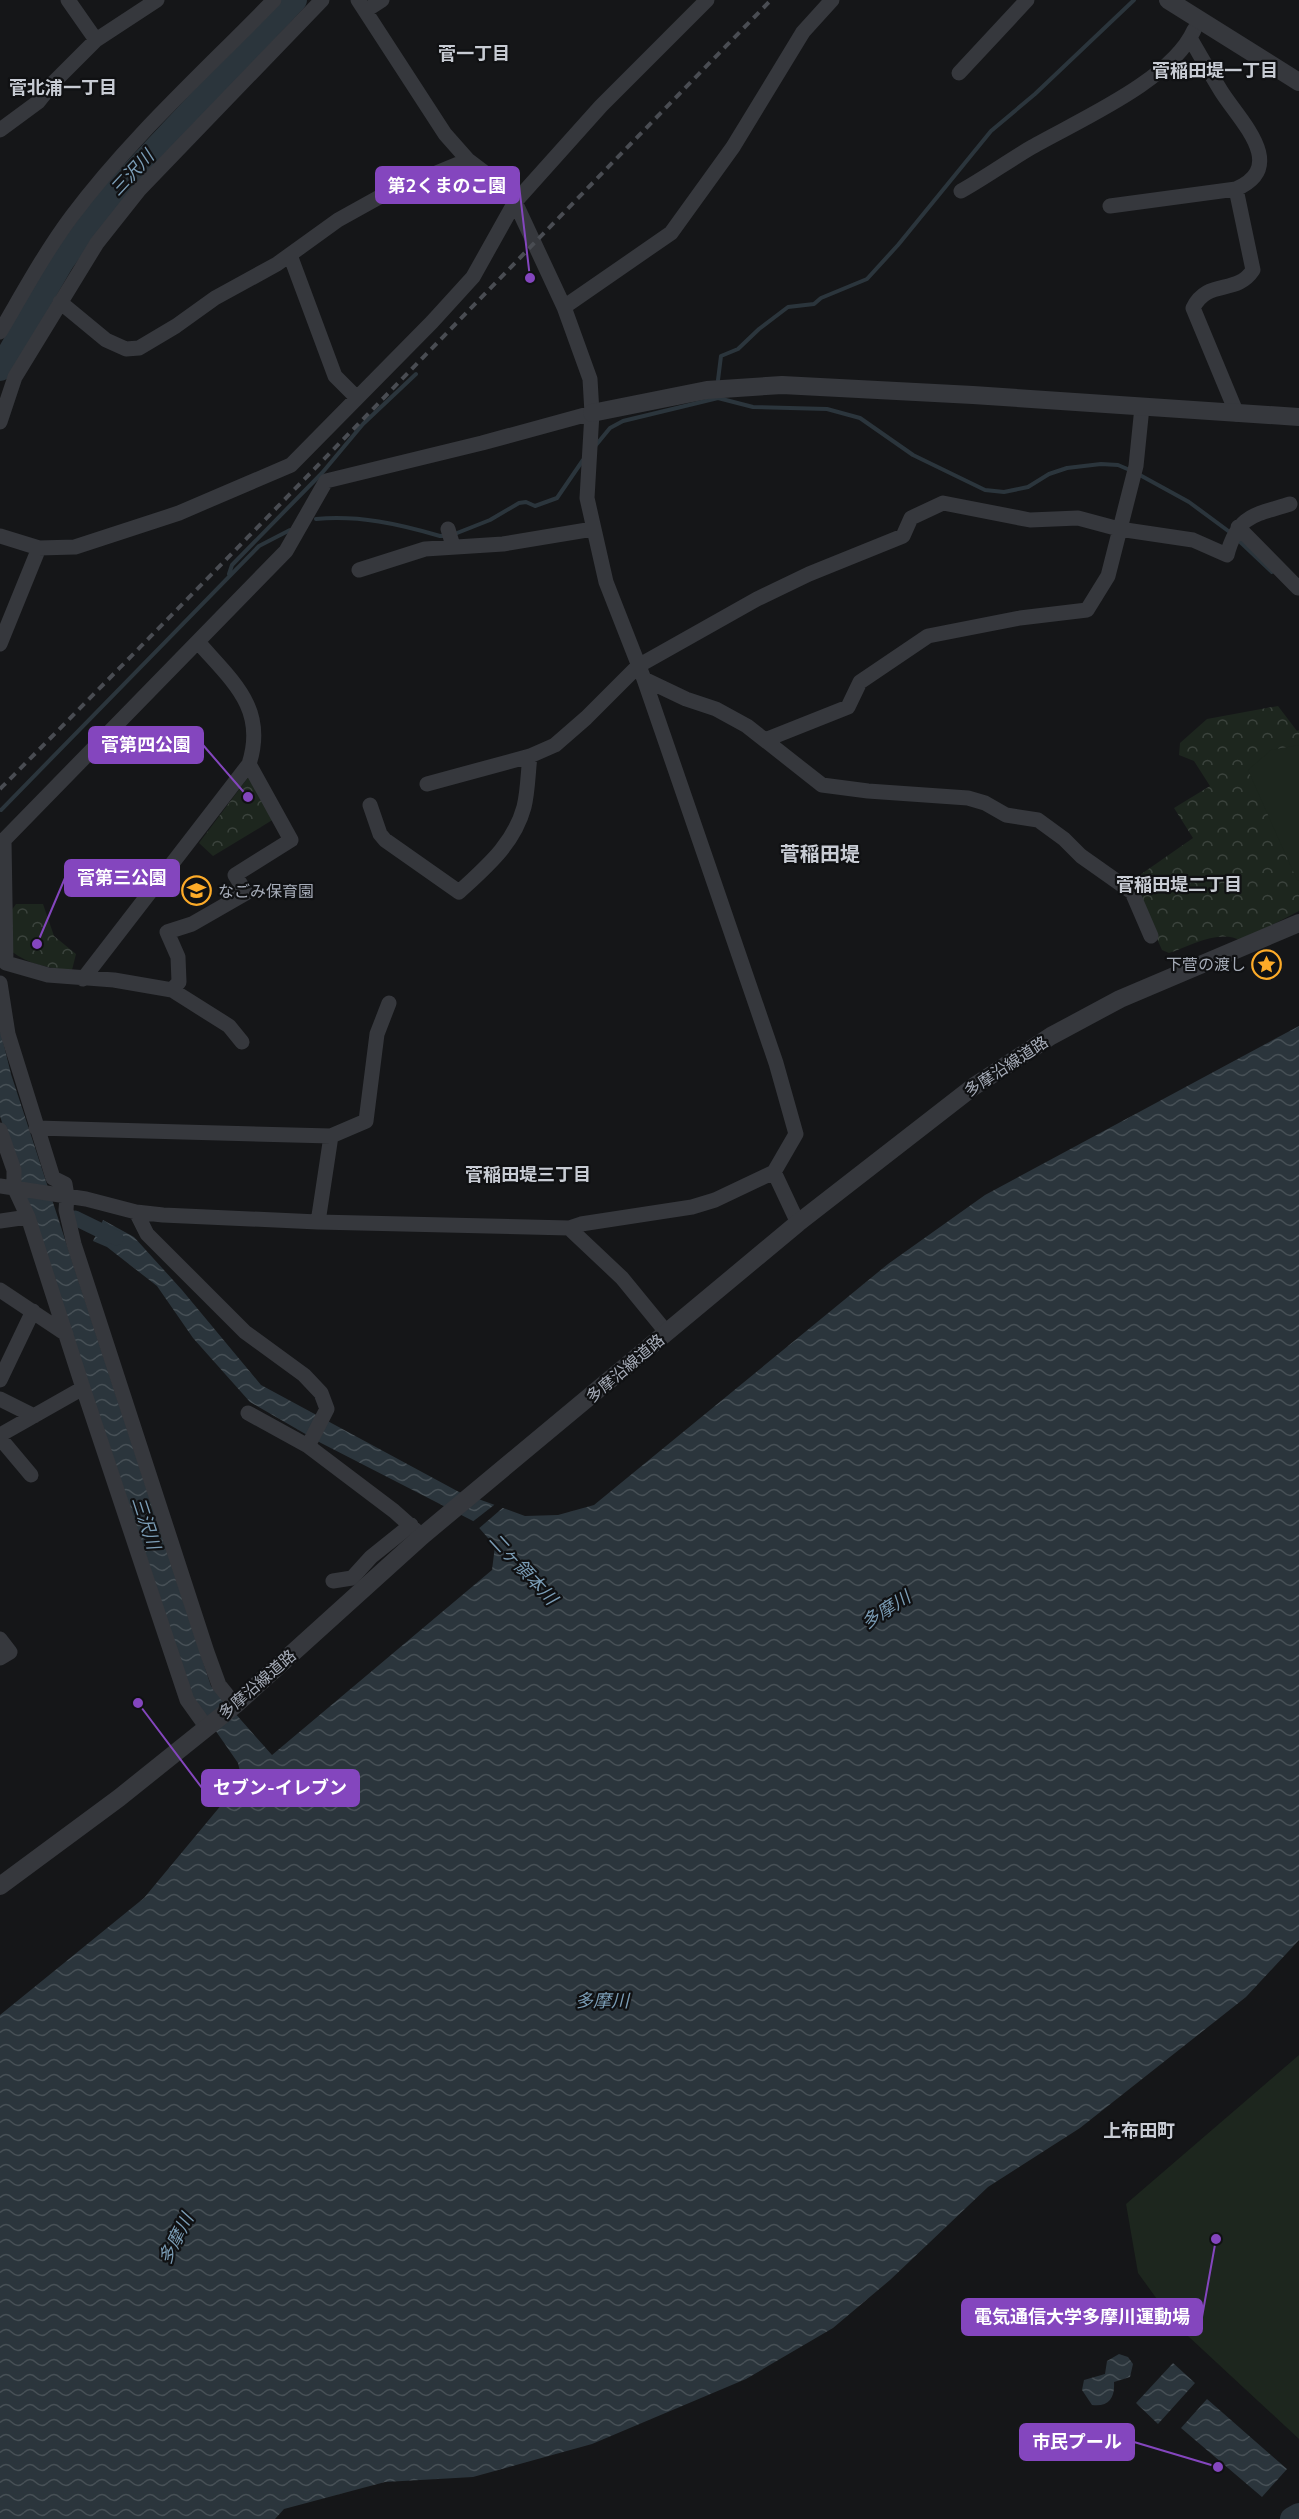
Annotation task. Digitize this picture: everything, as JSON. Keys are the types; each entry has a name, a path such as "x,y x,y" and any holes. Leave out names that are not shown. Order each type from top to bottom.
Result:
{"street":[{"path":"68,0 96,40"},
{"path":"0,130 38,102 54,82 96,40 157,0"},
{"path":"0,332 71,218 90,194 122,156 274,0"},
{"path":"0,422 15,377 97,243 133,197 322,0"},
{"path":"12,1187 61,1195 136,1212 318,1222 569,1228 581,1224 692,1207 715,1200 774,1172 796,1134 772,1053 641,672 606,582 587,498 592,413 590,379 581,349 515,202 506,188 468,159 445,134 361,6 382,0"},
{"path":"0,536 39,548 75,547 179,513 291,465 432,322 473,276 515,202 601,106 707,0"},
{"path":"564,307 671,233 733,147 803,32 832,0"},
{"path":"959,73 1027,0"},
{"path":"1168,0 1192,10 1299,82"},
{"path":"961,190 1031,147 1146,82 1174,59 1190,38 1192,10"},
{"path":"1110,206 1236,189 1252,180 1258,171 1260,164 1257,144 1221,91 1190,38"},
{"path":"60,302 106,340 126,349 139,348 176,326 215,298 290,255 338,220 383,195 468,159"},
{"path":"1236,189 1253,270 1240,283 1219,287 1202,295 1193,308 1238,414"},
{"path":"290,255 335,376 357,398"},
{"path":"242,1042 229,1026 172,990 114,980 48,975 6,963 4,840 286,551 326,482 592,413 708,390 782,385 1299,417"},
{"path":"765,740 848,707 860,682 928,636 1020,618 1087,610 1108,576 1134,472 1142,407"},
{"path":"428,784 530,756 555,745 641,672 757,599 809,574 903,536 911,518 943,503 1030,520 1078,518 1119,529 1193,540 1227,555 1235,533 1246,519 1290,504"},
{"path":"359,570 425,549 451,538 503,544 593,529"},
{"path":"1235,533 1298,588"},
{"path":"0,644 39,548"},
{"path":"83,978 249,764 255,746 255,724 251,714 242,694 198,642"},
{"path":"641,672 686,699 716,709 747,726 822,785 868,791 968,798 985,803 1006,815 1038,820 1064,839 1081,856 1132,892 1151,936"},
{"path":"370,805 380,834 385,840 459,892 497,856 518,824 524,805 530,756"},
{"path":"172,990 179,982 178,957 167,932 192,924 246,892 236,875 291,840 249,764"},
{"name":"多摩沿線道路","path":"0,1886 119,1798 233,1707 422,1530 499,1473 798,1223 973,1087 1051,1036 1120,999 1299,923"},
{"path":"0,983 8,1034 36,1128 53,1178 64,1184 61,1195 74,1244 207,1652 219,1685 233,1707"},
{"path":"36,1128 330,1136 366,1121 377,1034 390,1003"},
{"path":"0,1130 14,1170 12,1187 28,1217 187,1700 208,1727"},
{"path":"318,1222 330,1136"},
{"path":"774,1172 798,1223"},
{"path":"136,1212 147,1234 245,1332 304,1375 321,1393 327,1409 308,1446"},
{"path":"0,1221 28,1217"},
{"path":"569,1228 622,1278 667,1333"},
{"path":"0,1290 66,1334"},
{"path":"0,1380 33,1311"},
{"path":"31,1475 0,1436 83,1388"},
{"path":"0,1399 34,1416"},
{"path":"248,1413 308,1446 422,1530 371,1557 352,1578 333,1581"},
{"path":"0,1639 10,1652 0,1658"}],"green space":[{"path":"1278,706 1297,731 1299,730 1299,911 1241,941 1233,937 1215,937 1169,953 1162,950 1135,889 1127,884 1193,838 1174,808 1210,786 1194,761 1179,755 1180,743 1207,719"},
{"path":"1299,745 1299,881 1248,770 1271,750"},
{"path":"250,775 274,819 213,856 199,843"},
{"path":"16,904 43,904 54,936 76,954 72,970 40,965 25,960 11,951 11,911"},
{"path":"1299,2055 1299,2439 1175,2324 1138,2273 1126,2204"}],"water":[{"name":"多摩川","path":"1299,1026 1299,1940 1246,1997 1080,2128 988,2187 890,2280 833,2328 746,2379 592,2444 473,2477 385,2482 284,2509 275,2519 0,2519 0,2015 144,1898 242,1780 238,1763 186,1688 5,1132 0,1116 0,1029 11,1074 211,1686 272,1755 492,1570 495,1546 473,1521 321,1443 250,1402 193,1338 157,1286 107,1247 93,1241 103,1220 134,1237 182,1290 261,1385 459,1492 525,1516 558,1515 594,1505 888,1264 985,1195"},
{"path":"1119,2354 1128,2357 1133,2364 1130,2377 1114,2382 1112,2397 1107,2403 1092,2405 1082,2390 1084,2380 1105,2374 1107,2361"},
{"path":"1173,2363 1195,2383 1158,2424 1136,2403"},
{"path":"1207,2399 1287,2469 1262,2497 1181,2428"}],"pier":[{"path":"498,1502 506,1505 477,1530 471,1523"}],"waterway":[{"name":"三沢川","path":"0,369 62,262 107,200 295,0"},
{"path":"718,380 721,356 738,349 759,329 788,307 814,304 821,298 867,279 898,245 991,131 1035,94 1134,0"},
{"path":"229,574 232,565 322,473 363,424 416,374"},
{"path":"596,445 610,428 623,421 718,398 753,407 827,409 860,418 913,455 985,490 1004,492 1028,487 1049,474 1067,468 1101,464 1118,465 1132,471"},
{"path":"452,535 490,520 519,503 526,502 535,506 557,498 583,460"},
{"path":"1138,474 1189,502 1231,533"},
{"path":"316,519 363,519 445,536"},
{"path":"1,810 259,546 290,530"},
{"path":"1236,538 1272,572"},
{"name":"二ヶ領本川","path":"75,1218 116,1238"},
{"path":"1292,2519 1299,2515"}],"railway":[{"path":"0,789 771,0"}],"place":[{"name":"第2くまのこ園","path":"530,278"},
{"name":"菅第四公園","path":"248,797"},
{"name":"なごみ保育園","path":"197,891"},
{"name":"菅第三公園","path":"37,944"},
{"name":"下菅の渡し","path":"1267,964"},
{"name":"セブン-イレブン","path":"138,1703"},
{"name":"電気通信大学多摩川運動場","path":"1216,2239"},
{"name":"市民プール","path":"1218,2467"}],"district":[{"name":"菅一丁目","path":"474,54"},
{"name":"菅稲田堤一丁目","path":"1215,71"},
{"name":"菅北浦一丁目","path":"63,88"},
{"name":"菅稲田堤","path":"820,854"},
{"name":"菅稲田堤二丁目","path":"1179,885"},
{"name":"菅稲田堤三丁目","path":"528,1175"},
{"name":"上布田町","path":"1139,2131"}]}
